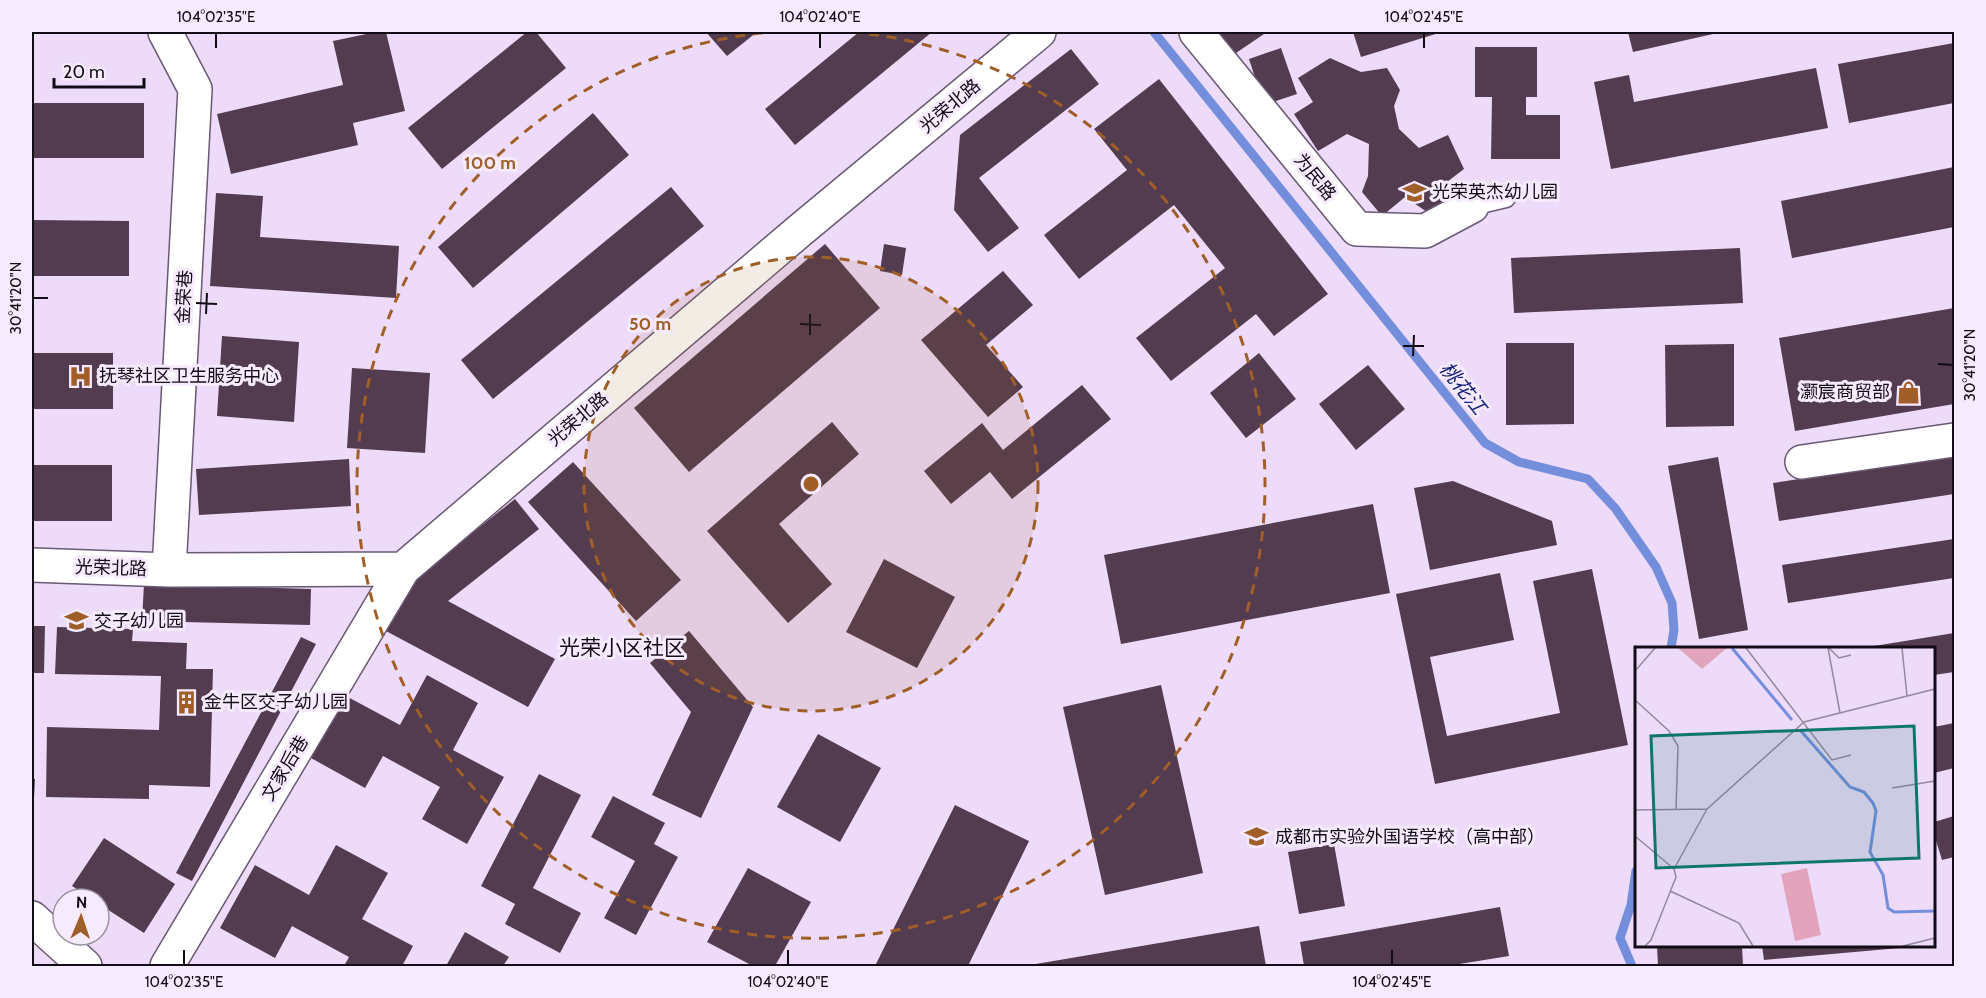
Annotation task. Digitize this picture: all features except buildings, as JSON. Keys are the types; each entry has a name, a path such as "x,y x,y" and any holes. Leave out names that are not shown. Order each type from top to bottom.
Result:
{"street":[{"name":"金荣巷","path":"165,32 195,89 169,570"},
{"name":"光荣北路","path":"32,565 169,570 403,569 798,232 1039,32"},
{"name":"为民路","path":"1196,32 1357,229 1425,231 1472,206"},
{"path":"1802,462 1954,440"},
{"name":"文家后巷","path":"167,966 403,569"},
{"path":"32,918 85,966"}],"lane":[{"path":"1472,206 1506,198"}],"waterway":[{"name":"桃花江","path":"1154,32 1485,443 1519,462 1588,479 1615,508 1656,567 1672,603 1674,630 1671,647"},
{"name":"桃花江","path":"1632,966 1620,938 1631,905 1635,878"}],"place":[{"name":"光荣英杰幼儿园","path":"1414,192"},
{"name":"抚琴社区卫生服务中心","path":"81,376"},
{"name":"灏宸商贸部","path":"1908,392"},
{"name":"交子幼儿园","path":"76,621"},
{"name":"金牛区交子幼儿园","path":"186,702"},
{"name":"成都市实验外国语学校（高中部）","path":"1257,837"}],"district":[{"name":"光荣小区社区","path":"622,647"}]}
